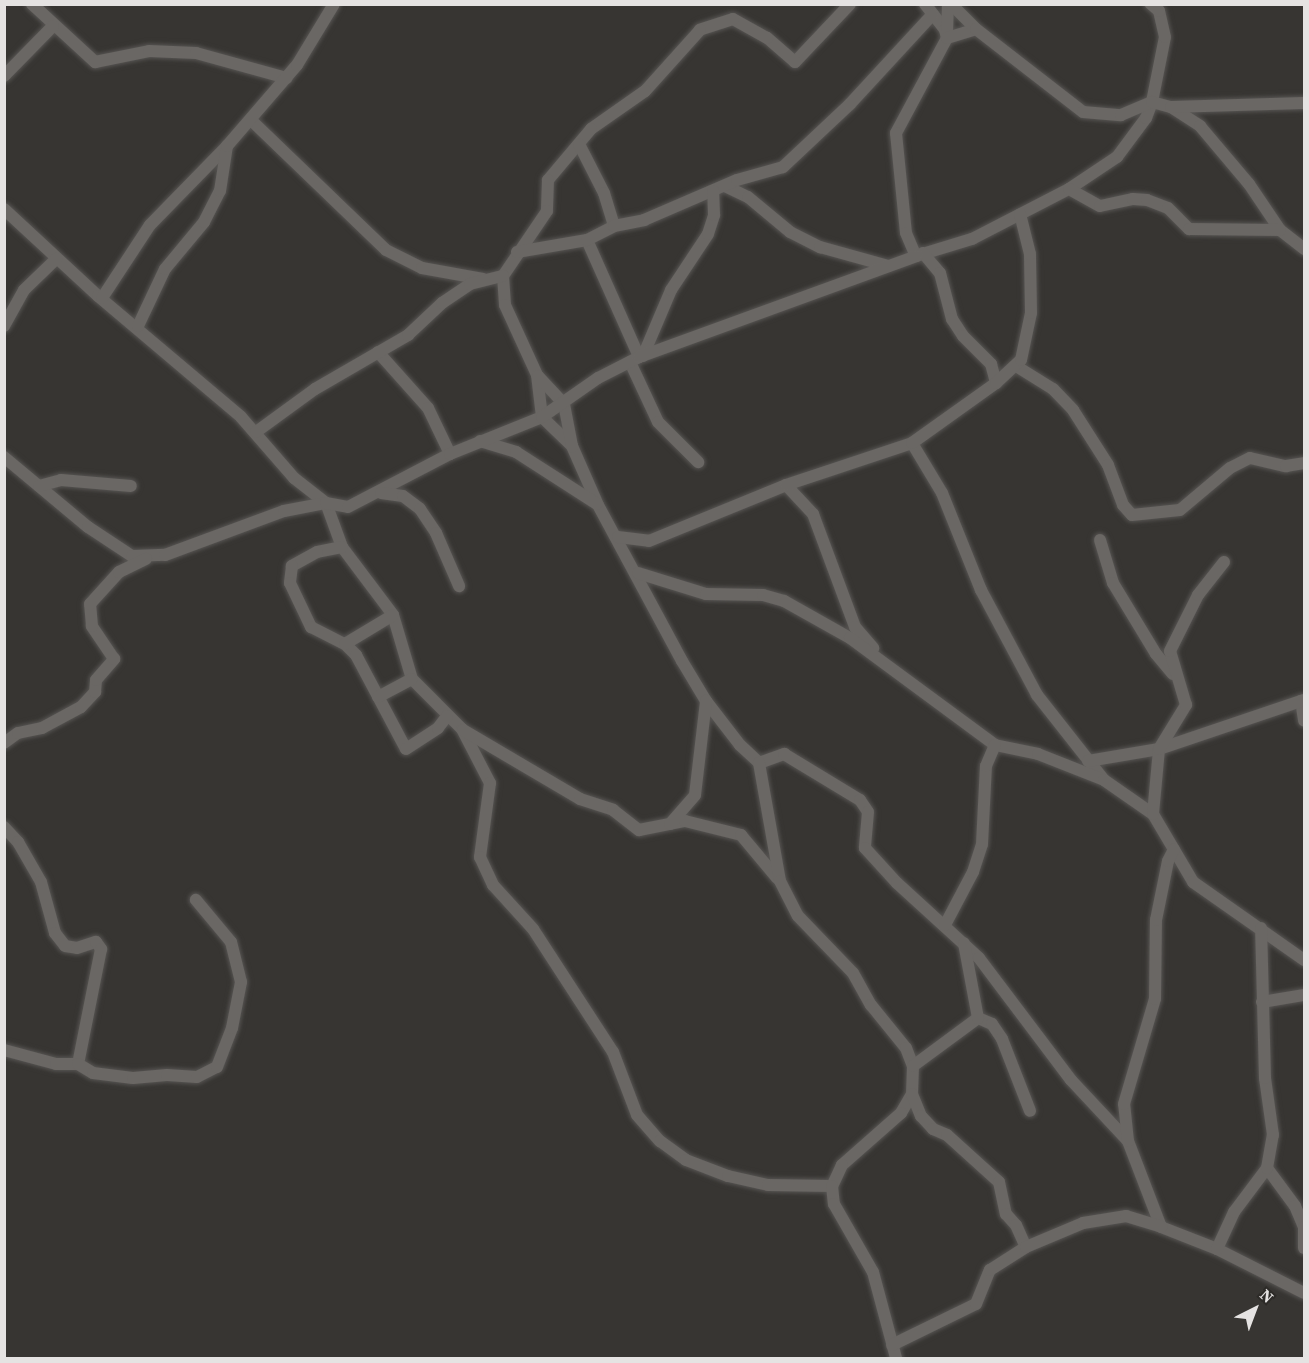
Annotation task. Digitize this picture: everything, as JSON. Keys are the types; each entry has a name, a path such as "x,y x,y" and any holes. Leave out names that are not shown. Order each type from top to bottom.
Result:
{"street":[{"path":"32,4 53,26 95,62 149,51 196,53 287,78"},
{"path":"102,298 150,225 252,121 287,78 334,4"},
{"path":"572,446 542,417 537,375 505,305 503,276 516,252 547,211 548,180 591,129 645,91 691,38 708,26 733,19 767,38 795,62 850,4"},
{"path":"950,4 976,29 1083,112 1120,115 1152,102 1171,107 1305,103"},
{"path":"950,4 947,38 896,133 906,233 919,254 940,273 952,319 963,336 991,364 996,383"},
{"path":"4,743 81,707 95,692 96,680 114,659 92,626 90,604 119,572 146,559 217,538 261,518 326,503 348,507 381,493 450,454 542,417 564,404 598,378 637,358 919,254 972,239 1070,189 1117,158 1146,118 1152,102 1165,37 1157,7"},
{"path":"516,252 588,240 614,226 654,216 719,188 783,167 850,104 929,9 947,38"},
{"path":"4,76 53,26"},
{"path":"947,38 976,29"},
{"path":"1171,107 1200,126 1249,184 1280,230 1305,249"},
{"path":"252,121 386,250 422,268 483,279 503,276"},
{"path":"579,144 604,193 614,226"},
{"path":"138,326 165,269 204,222 215,201 227,146"},
{"path":"719,188 748,197 790,232 820,247 888,266"},
{"path":"637,358 671,290 708,234 719,188"},
{"path":"1070,189 1100,206 1147,200 1168,208 1189,229 1280,230"},
{"path":"4,209 56,259 138,326 256,432 294,478 326,503 342,547 393,615 412,679 447,716 462,729 580,799 613,810 639,830 670,824 700,822 721,832 741,835 780,881 798,916 853,973 871,1005 906,1047 914,1066 912,1094 901,1113 842,1165 831,1186 834,1204 873,1272 896,1359"},
{"path":"618,537 649,541 786,485 912,443 996,383 1016,366 1025,349 1031,313 1030,254 1020,214"},
{"path":"588,240 637,358 658,422 698,462"},
{"path":"4,326 24,291 56,259"},
{"path":"256,432 315,389 408,335 442,303 483,279"},
{"path":"378,352 428,408 450,454"},
{"path":"1016,366 1053,389 1073,410 1108,465 1123,505 1132,515 1180,510 1230,468 1250,458 1286,466 1304,463"},
{"path":"537,375 564,404 572,446 598,505 638,573 706,701 759,764 780,881"},
{"path":"480,441 516,452 598,505"},
{"path":"912,443 942,493 981,590 1037,695 1104,780"},
{"path":"4,457 97,533 132,556 146,559"},
{"path":"39,486 61,480 131,486"},
{"path":"786,485 813,514 855,627 885,663"},
{"path":"381,493 403,496 420,508 436,533 459,586"},
{"path":"1100,540 1113,583 1156,654 1179,681"},
{"path":"342,547 317,552 292,566 290,583 310,627 345,644 356,655 406,749 438,728 447,716"},
{"path":"1153,814 1159,749 1186,705 1170,651 1174,637 1198,595 1224,562"},
{"path":"638,573 706,594 763,595 784,601 850,638 995,745 1038,754 1104,780 1153,814 1193,882 1305,960"},
{"path":"345,644 393,615"},
{"path":"378,697 412,679"},
{"path":"1088,761 1159,749 1303,700 1305,721"},
{"path":"670,824 695,795 706,701"},
{"path":"462,729 490,783 480,857 493,885 533,929 613,1052 637,1115 660,1141 686,1160 728,1176 768,1185 831,1186"},
{"path":"945,925 973,872 982,844 986,766 995,745"},
{"path":"759,764 784,754 860,800 868,812 865,848 897,883 945,925 993,976 1071,1080 1128,1141"},
{"path":"4,827 41,882 55,933 65,946 77,948 96,942 101,949 78,1064"},
{"path":"1161,1227 1128,1141 1124,1104 1155,999 1156,920 1168,861 1174,849"},
{"path":"4,1050 56,1064 78,1064 93,1073 133,1078 197,1077 217,1066 232,1028 242,982 231,942 196,900"},
{"path":"1217,1249 1234,1212 1267,1168 1273,1135 1265,1078 1261,928"},
{"path":"963,943 978,1018"},
{"path":"1262,1002 1305,995"},
{"path":"914,1066 959,1028 978,1018"},
{"path":"978,1018 992,1024 1002,1039 1030,1111"},
{"path":"912,1094 921,1116 933,1129 947,1135 999,1182 1006,1214 1016,1225 1026,1247"},
{"path":"1267,1168 1295,1206 1304,1227 1305,1248"},
{"path":"892,1345 976,1304 990,1270 1026,1247 1083,1223 1126,1216 1217,1249 1305,1293"}]}
